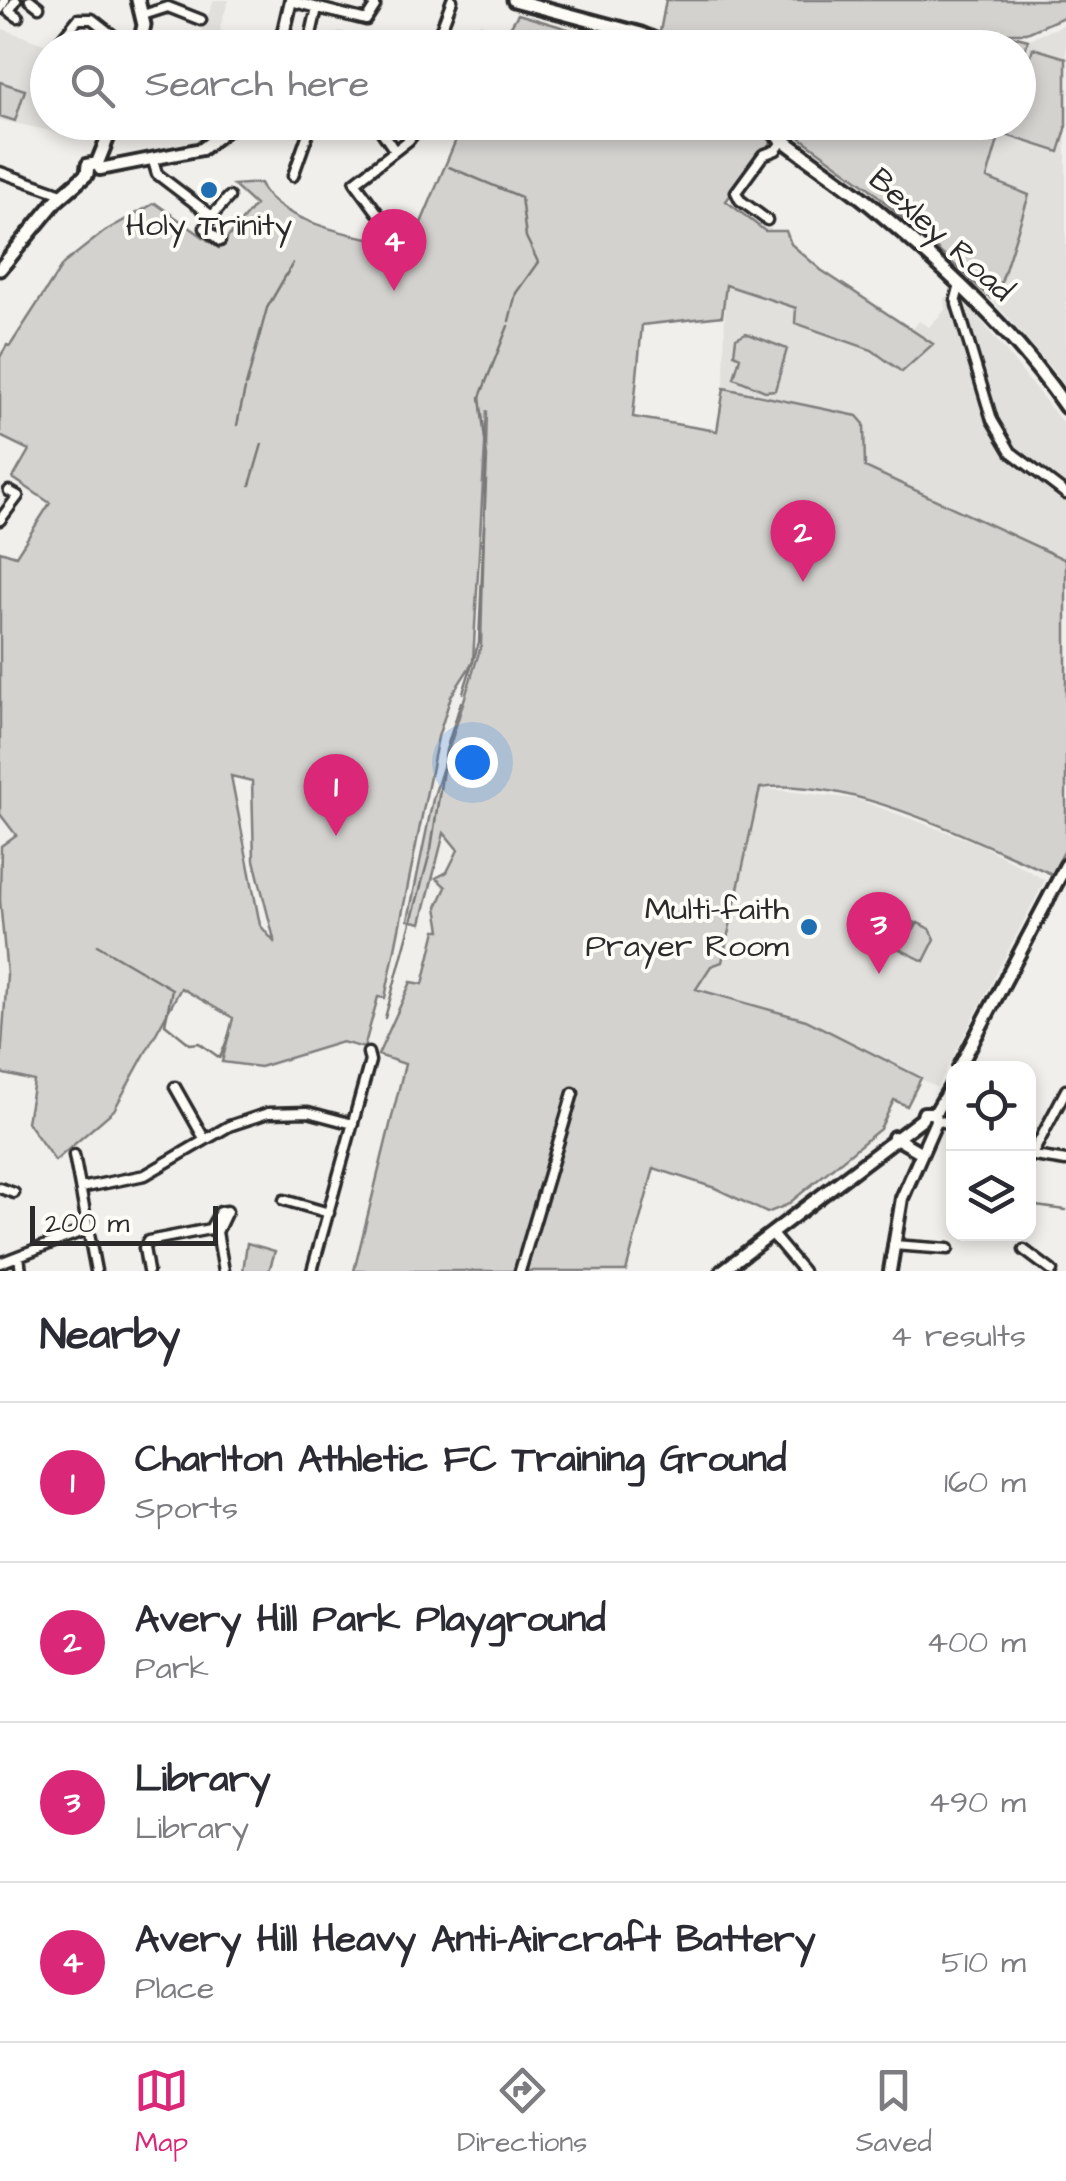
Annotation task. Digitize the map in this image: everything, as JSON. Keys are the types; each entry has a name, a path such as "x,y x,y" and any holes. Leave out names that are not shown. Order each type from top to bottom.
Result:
{"main road":[{"path":"138,0 143,15 141,30"},
{"path":"518,3 625,30"},
{"path":"2,262 62,194 95,169 107,140"},
{"name":"Bexley Road","path":"783,141 872,206 960,284 1042,373 1066,408"}],"street":[{"path":"0,9 5,0"},
{"path":"16,0 10,11 18,17"},
{"path":"30,0 39,7"},
{"path":"342,14 346,0"},
{"path":"284,30 290,1 369,19 375,6 370,0"},
{"path":"440,30 452,0"},
{"path":"143,15 168,7 201,20"},
{"path":"312,30 318,8"},
{"path":"69,30 78,19 92,18 107,30"},
{"path":"95,169 202,149 213,140"},
{"path":"292,176 305,140"},
{"path":"386,140 395,151"},
{"path":"346,190 406,140"},
{"path":"767,220 740,200 736,192 763,154 776,150 783,141"},
{"path":"153,160 157,174 212,216"},
{"path":"0,172 62,194"},
{"path":"355,182 377,212"},
{"path":"220,241 205,228 229,197"},
{"path":"960,284 956,302 992,420 1011,452 1066,494"},
{"path":"0,520 18,496 9,491"},
{"path":"963,1061 1066,865"},
{"path":"312,1271 354,1124 370,1061 368,1053"},
{"path":"175,1087 206,1140"},
{"path":"1032,1151 1066,1090"},
{"path":"520,1271 574,1093"},
{"path":"890,1271 902,1198 922,1153 931,1119 946,1094"},
{"path":"81,1188 145,1175 229,1126 268,1113 308,1112 354,1124"},
{"path":"722,1271 894,1137 931,1119 946,1124"},
{"path":"894,1137 922,1153"},
{"path":"74,1155 96,1271"},
{"path":"1036,1156 1066,1160"},
{"path":"0,1188 14,1193"},
{"path":"284,1200 329,1212"},
{"path":"0,1262 88,1229"},
{"path":"148,1271 144,1248 148,1241 213,1231 224,1271"},
{"path":"772,1233 804,1271"},
{"path":"893,1245 948,1249"},
{"path":"1024,1250 1052,1271"},
{"path":"19,1256 21,1271"}],"shaded area":[{"path":"214,0 229,0 221,30 203,30"},
{"path":"666,0 1066,0 1066,16 1034,30 660,30"},
{"path":"518,14 571,30 508,30"},
{"path":"1066,24 1066,386 991,298 998,292 1029,195 987,179 998,140 1036,140 1036,37"},
{"path":"0,28 30,39 30,127 0,120"},
{"path":"1036,49 1066,58 1066,129 1059,152 1022,140 1036,140"},
{"path":"0,82 25,90 15,121 0,116"},
{"path":"456,140 771,140 726,201 765,231 786,231 791,244 821,270 933,344 902,372 872,350 795,323 796,308 726,285 722,316 642,325 633,417 717,431 724,388 857,416 864,424 865,467 1066,560 1066,848 1052,874 947,828 870,801 832,791 760,788 722,962 711,966 696,989 806,1020 921,1078 907,1106 894,1100 880,1129 787,1205 767,1213 715,1188 654,1168 626,1271 354,1271 405,1064 378,1055 411,982 423,984 436,930 441,930 437,907 446,887 436,878 447,872 458,850 444,833 421,923 408,920 433,799 481,646 487,410 473,662 451,696 438,737 385,998 378,997 364,1048 342,1042 260,1067 222,1062 233,1018 181,988 114,1110 55,1161 27,1122 34,1081 0,1073 7,975 0,900 1,846 16,835 0,814 0,551 16,556 50,503 13,478 29,450 0,436 0,357 63,264 105,231 155,203 219,248 255,205 233,185 260,183 284,209 305,219 328,228 413,242","holes":["231,776 252,781 254,860 275,943 260,925"]},
{"path":"803,140 998,140 987,178 1029,195 998,292 991,298 868,187"},
{"path":"726,201 905,339 919,321 929,327 945,310 944,297 964,299 1066,427 1066,560 865,467 864,425 724,388"},
{"path":"746,333 787,349 775,390 765,391 734,378 740,357 734,354 736,338"},
{"path":"759,788 856,799 980,844 1045,880 951,1061 946,1061 946,1071 937,1088 921,1079 907,1106 894,1100 880,1129 622,970"},
{"path":"881,905 916,923 913,931 918,923 930,929 935,939 924,961 867,933"},
{"path":"247,1243 275,1251 269,1271 243,1271"}],"waterway":[{"path":"449,167 521,197 526,237 538,262 516,293 509,321"},
{"path":"246,386 267,308 293,263"},
{"path":"463,693 479,642 487,457 480,397 508,326"},
{"path":"237,425 245,389"},
{"path":"250,485 262,444"},
{"path":"385,1018 431,849 446,750 461,702"},
{"path":"97,945 172,989 165,1024 190,1044 199,1043 220,1058 229,1035"},
{"path":"1036,1206 1066,1210"}],"place":[{"name":"Holy Trinity","path":"209,190"},
{"name":"Avery Hill Heavy Anti-Aircraft Battery","path":"394,291"},
{"name":"Avery Hill Park Playground","path":"803,582"},
{"name":"Charlton Athletic FC Training Ground","path":"336,836"},
{"name":"Multi-faith Prayer Room","path":"809,927"},
{"name":"Library","path":"879,974"}]}
